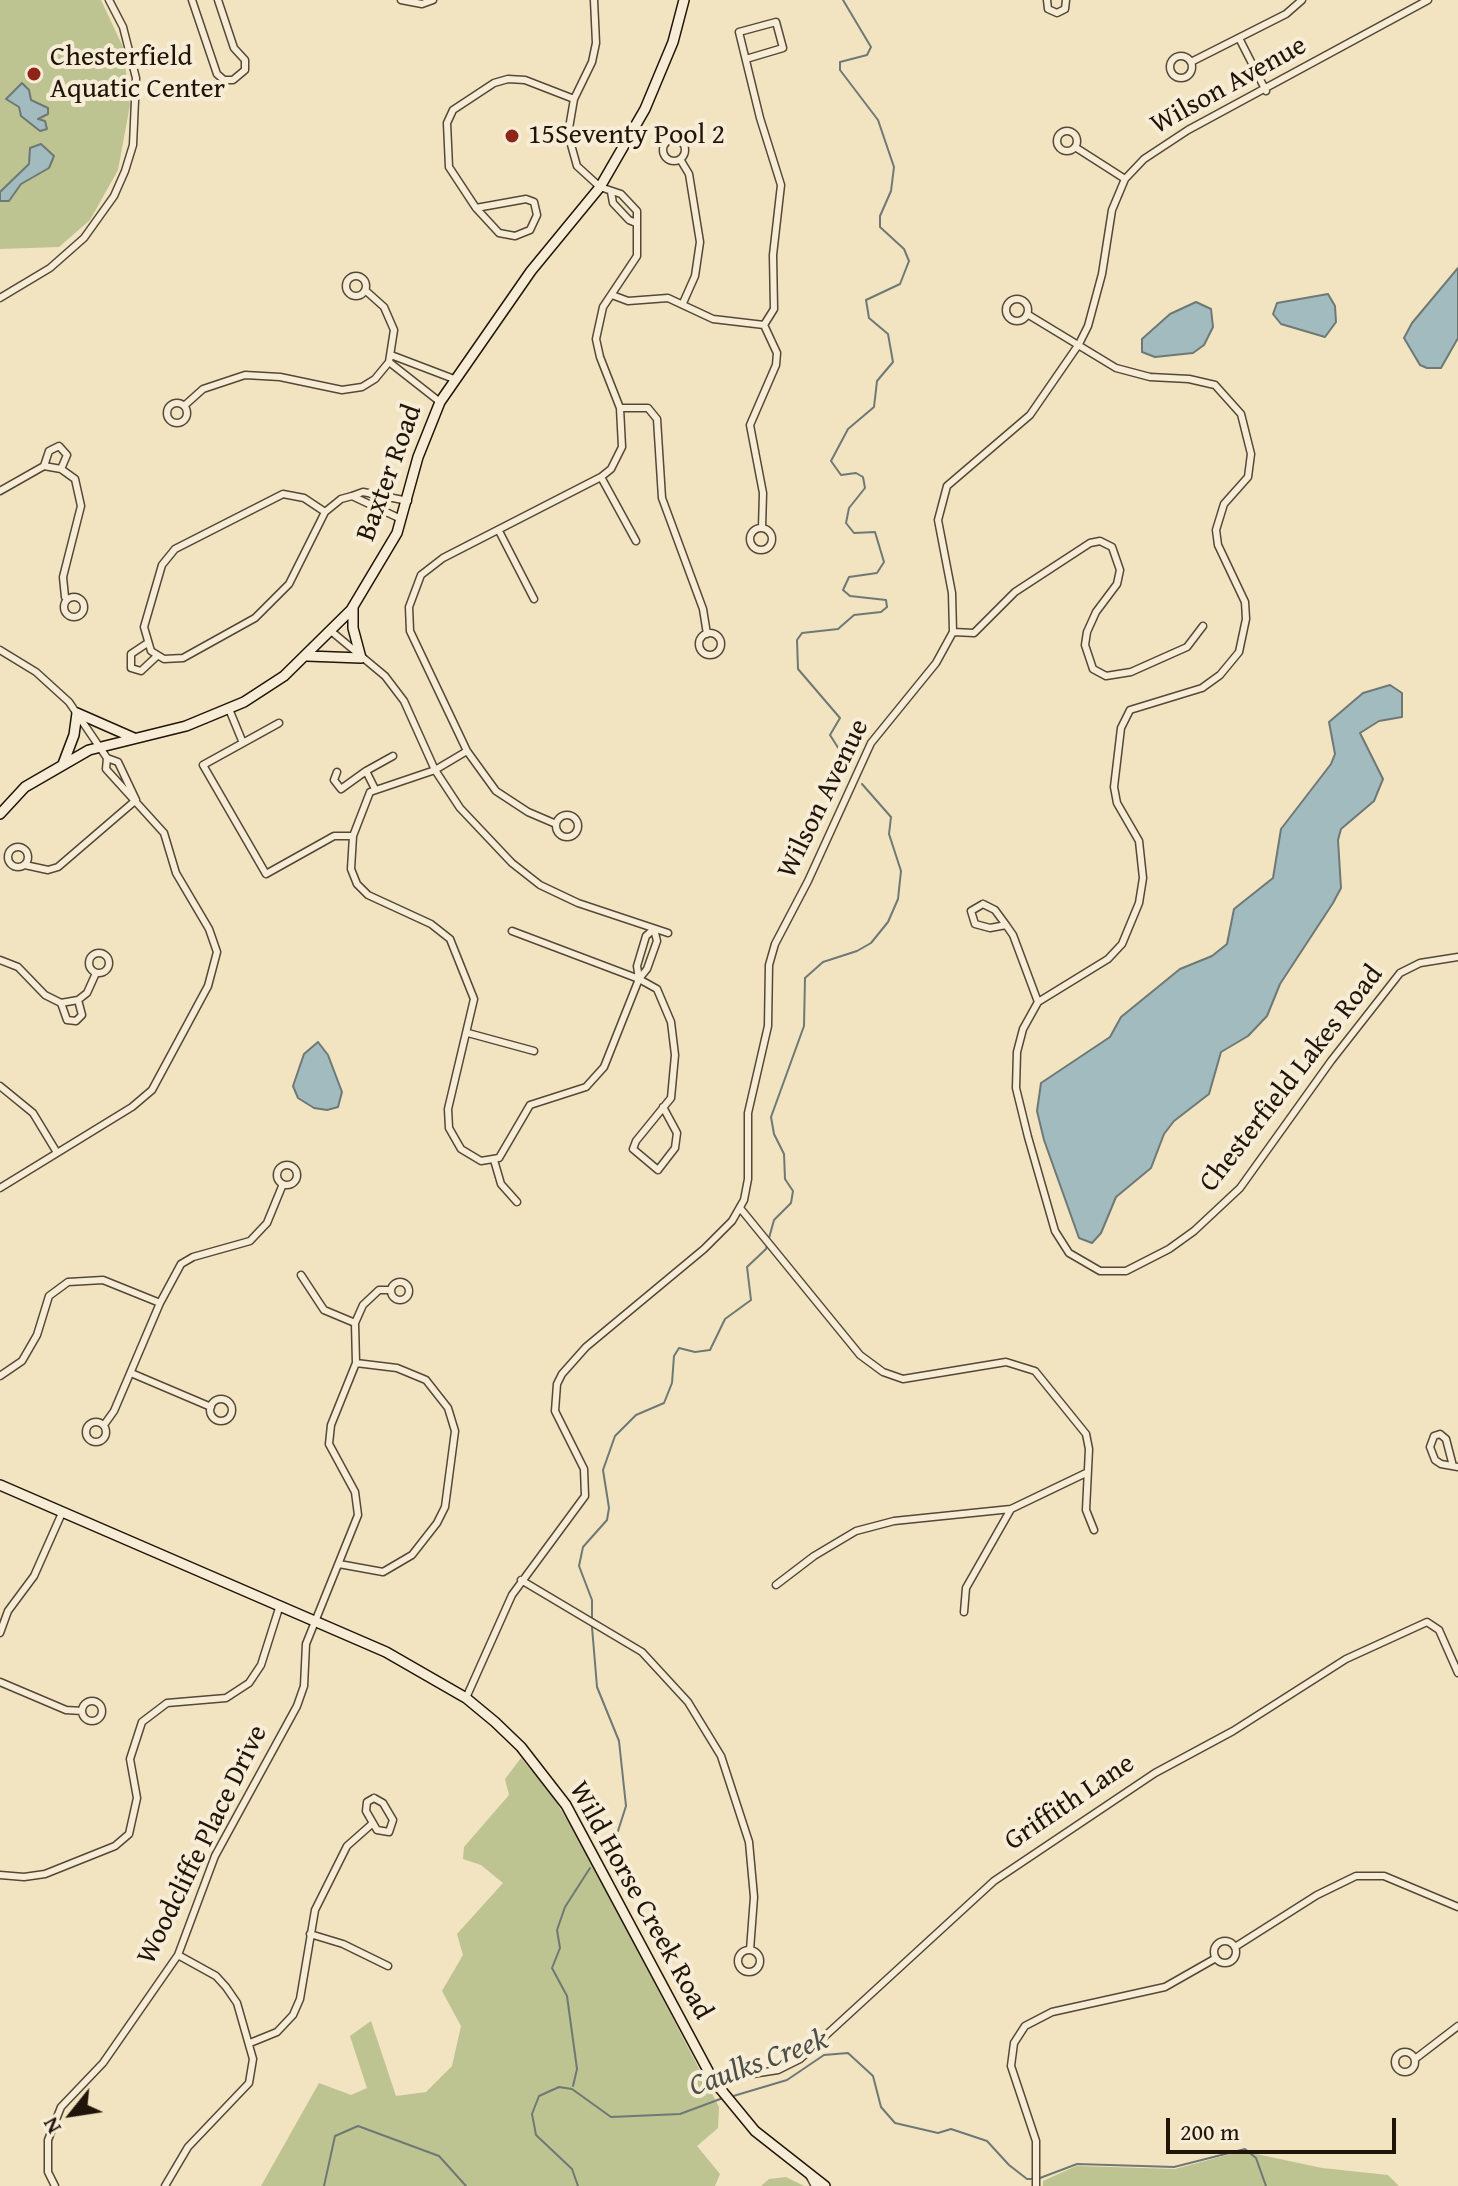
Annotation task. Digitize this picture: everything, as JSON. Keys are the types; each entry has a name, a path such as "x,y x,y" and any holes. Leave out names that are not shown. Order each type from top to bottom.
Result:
{"main road":[{"name":"Baxter Road","path":"0,814 25,787 63,764 100,747 186,726 229,709 265,689 307,656 353,608 382,562 401,520 418,457 440,402 531,271 600,187 645,109 673,42 684,0"},
{"path":"307,656 361,658 353,628 353,608"},
{"path":"63,764 74,735 77,713 134,738"},
{"name":"Wild Horse Creek Road","path":"0,1485 386,1652 466,1698 521,1747 566,1805 716,2084 740,2115 776,2151 825,2186"}],"street":[{"path":"0,298 67,254 98,220 125,171 133,145 137,112 133,59 123,27 109,0"},
{"path":"192,0 217,74 224,80 233,80 245,70 245,60 231,41 218,0"},
{"path":"401,0 411,4 433,0"},
{"path":"556,824 528,812 496,791 467,751 410,631 409,607 414,589 431,566 601,477 619,455 620,408 596,339 598,321 637,256 637,211 621,194 600,187 573,159 568,134 574,99 592,62 596,43 594,0"},
{"path":"1047,0 1048,9 1057,13 1065,9 1066,1 1076,0"},
{"path":"1191,62 1286,14 1302,0"},
{"name":"Wilson Avenue","path":"466,1698 521,1580 578,1509 587,1488 584,1469 555,1411 557,1384 562,1374 586,1347 704,1249 740,1208 748,1179 748,1113 768,1026 769,965 775,944 804,890 871,743 936,663 953,632 952,593 938,520 942,495 965,467 1030,415 1079,344 1088,326 1102,274 1112,210 1125,179 1161,146 1428,0"},
{"path":"746,59 783,48 776,22 739,32 746,59 781,185 773,255 774,309 764,325"},
{"path":"1239,38 1266,91"},
{"path":"476,208 530,199 537,215 523,234 507,235 489,224 476,208 449,167 450,114 494,83 508,79 525,80 574,99"},
{"path":"1075,147 1125,179"},
{"path":"680,159 689,174 700,242 695,276 683,303"},
{"path":"611,192 613,203 636,223"},
{"path":"184,406 203,389 245,375 261,374 352,390 375,379 390,359 395,343 390,318 375,296 365,290"},
{"path":"612,295 628,301 668,298 713,319 764,325"},
{"path":"1006,925 990,928 978,926 971,921 971,911 977,905 990,906 1006,925 1038,1002 1108,959 1122,944 1139,903 1143,878 1139,841 1117,803 1114,787 1121,728 1130,710 1186,694 1220,675 1239,652 1246,619 1245,602 1218,545 1216,530 1224,504 1244,485 1250,469 1251,454 1241,414 1215,385 1132,373 1027,314"},
{"path":"762,528 763,493 750,425 776,365 777,353 764,325"},
{"path":"390,359 454,379"},
{"path":"390,359 440,402"},
{"path":"620,408 648,408 657,419 662,498 703,609 707,634"},
{"path":"44,466 49,451 59,446 67,455 61,469"},
{"path":"0,491 44,466 61,469 75,479 81,496 79,523 63,577 65,597"},
{"path":"601,477 636,541"},
{"path":"325,512 304,498 283,494 175,549 162,565 144,627 146,644 157,656 173,660 183,658 255,618 293,577 325,512 334,502 363,492 408,501"},
{"path":"352,496 401,520"},
{"path":"499,531 534,599"},
{"path":"953,632 974,633 1015,592 1090,543 1100,541 1112,547 1120,570 1117,584 1096,612 1087,632 1085,645 1093,669 1106,676 1131,672 1187,647 1203,626"},
{"path":"331,631 385,676 404,701 435,770 483,836 540,885 589,908 668,933"},
{"path":"146,644 131,654 128,661 131,668 141,671 157,656"},
{"path":"0,650 36,672 77,713 107,758 118,762 136,800 170,845 176,873 214,940 217,963 208,986 152,1090 132,1107 0,1188"},
{"path":"229,709 243,743"},
{"path":"279,723 203,765 266,874 334,836 353,836"},
{"path":"467,751 435,770 375,789 365,797 353,836 351,869 362,890 431,924 450,939 473,990 468,1033 448,1109 449,1128 461,1149 481,1161 494,1160 508,1145 530,1105 577,1091 593,1080 611,1053 639,979 647,969 657,941 654,929"},
{"path":"337,772 334,780 341,789 393,756"},
{"path":"107,758 106,769 123,791 136,800"},
{"path":"366,771 375,789"},
{"path":"25,865 48,870 70,860 136,800"},
{"path":"639,979 637,966 646,936 654,929"},
{"path":"512,931 639,979 657,989 670,1012 675,1055 671,1098 663,1107 633,1149 658,1170 675,1148 677,1133 663,1107"},
{"name":"Chesterfield Lakes Road","path":"1038,1002 1023,1029 1017,1052 1016,1088 1055,1231 1069,1253 1086,1265 1108,1272 1126,1271 1169,1249 1240,1188 1331,1061 1400,973 1420,963 1458,957"},
{"path":"0,960 18,967 41,993 61,1003 78,1000 95,983 96,973"},
{"path":"61,1003 67,1020 76,1021 82,1015 78,1000"},
{"path":"468,1033 534,1051"},
{"path":"0,1086 33,1113 56,1151"},
{"path":"494,1160 501,1184 517,1202"},
{"path":"104,1425 114,1411 160,1303 181,1264 193,1257 236,1248 260,1233 283,1184"},
{"path":"740,1208 762,1239 793,1271 860,1355 894,1378 912,1379 1006,1362 1035,1371 1086,1434 1089,1449 1086,1510 1094,1530"},
{"path":"301,1275 324,1310 355,1323 370,1298 379,1290 391,1290"},
{"path":"0,1376 22,1361 37,1335 49,1296 68,1282 103,1280 160,1303"},
{"name":"Woodcliffe Place Drive","path":"55,2186 48,2172 48,2140 61,2107 103,2063 178,1955 215,1856 297,1706 304,1686 306,1644 358,1508 352,1486 334,1456 329,1434 356,1363 355,1323"},
{"path":"339,1564 383,1572 404,1562 418,1548 445,1507 455,1431 448,1408 426,1380 408,1371 356,1363"},
{"path":"131,1373 211,1407"},
{"path":"1440,1434 1446,1439 1455,1466 1441,1464 1433,1457 1431,1443 1434,1436 1440,1434"},
{"path":"776,1585 814,1556 856,1531 894,1521 1011,1509 1086,1473"},
{"path":"964,1612 966,1588 1011,1509"},
{"path":"0,1633 8,1611 34,1576 62,1513"},
{"path":"521,1580 601,1626 659,1668 688,1702 721,1756 749,1842 754,1897 750,1950"},
{"path":"0,1875 24,1877 45,1874 115,1846 129,1834 135,1821 137,1798 130,1759 133,1741 142,1722 167,1703 226,1698 249,1683 261,1665 280,1605"},
{"name":"Griffith Lane","path":"716,2084 778,2070 800,2059 994,1881 1155,1773 1233,1731 1346,1659 1427,1622 1439,1630 1458,1673"},
{"path":"0,1682 66,1710 82,1711"},
{"path":"374,1798 383,1803 393,1827 383,1833 373,1823 365,1808 374,1798"},
{"path":"250,2043 277,2032 293,2015 300,1999 315,1910 347,1846 373,1823"},
{"path":"1235,1947 1317,1895 1356,1876 1384,1876 1458,1907"},
{"path":"310,1934 343,1944 388,1966"},
{"path":"1230,1942 1235,1947 1236,1954 1231,1962 1224,1963 1216,1958 1214,1951 1220,1943 1230,1942"},
{"path":"165,2186 188,2147 249,2083 253,2059 237,2003 226,1987 216,1976 178,1955"},
{"path":"1036,2186 1036,2141 1011,2066 1014,2043 1025,2026 1052,2012 1165,1987 1216,1958"},
{"path":"1415,2059 1458,2026"},
{"path":"809,2175 815,2186"}],"green space":[{"path":"0,0 101,0 123,47 130,105 118,170 90,220 59,247 0,249"},
{"path":"521,1758 551,1794 581,1842 719,2107 718,2128 697,2146 720,2174 715,2186 261,2186 319,2083 351,2095 367,2088 350,2036 371,2021 396,2096 426,2092 452,2066 461,2026 442,1991 463,1955 457,1934 503,1883 481,1865 463,1859 464,1847 509,1795 505,1779"},
{"path":"1242,2151 1322,2168 1388,2175 1399,2186 1043,2186 1043,2181 1076,2166 1175,2169"},
{"path":"786,2177 804,2186 761,2186 769,2179"}],"water":[{"path":"22,83 29,90 31,100 48,108 48,114 38,119 45,121 47,129 40,131 21,116 19,107 6,99"},
{"path":"41,144 54,156 49,168 21,184 9,201 0,201 0,192 29,164 30,148"},
{"path":"1458,268 1458,338 1441,368 1427,368 1420,365 1404,338 1412,323"},
{"path":"1328,294 1335,306 1336,322 1325,337 1281,324 1273,314 1277,303"},
{"path":"1196,302 1211,309 1213,327 1204,345 1193,353 1155,357 1142,352 1142,339 1170,314"},
{"path":"1390,685 1402,693 1402,717 1379,721 1360,733 1383,779 1374,801 1341,829 1338,840 1341,888 1333,903 1280,984 1267,1016 1248,1036 1221,1052 1209,1094 1174,1121 1164,1134 1151,1168 1116,1197 1101,1233 1092,1243 1079,1238 1044,1140 1037,1111 1041,1083 1110,1037 1121,1017 1180,969 1212,956 1227,944 1234,909 1273,878 1281,829 1331,764 1335,754 1329,722 1363,693"},
{"path":"318,1042 328,1055 342,1092 338,1107 327,1110 314,1108 298,1098 293,1086 304,1054"}],"waterway":[{"path":"843,0 871,47 867,55 840,62 840,70 878,120 894,167 891,191 880,216 880,227 904,249 909,261 900,284 866,300 869,318 888,334 893,362 877,381 874,407 848,429 831,461 841,475 856,473 863,477 865,488 849,508 846,523 854,533 875,532 884,562 877,573 849,577 843,590 850,596 886,600 887,607 881,612 854,615 838,629 802,633 797,640 798,669 840,718 830,735 849,765"},
{"path":"592,1620 592,1600 579,1566 583,1547 607,1520 609,1508 603,1470 615,1436 636,1415 664,1403 672,1383 674,1356 679,1348 695,1352 710,1350 725,1319 751,1300 747,1267 766,1249 774,1220 791,1203 793,1191 785,1179 784,1154 774,1134 771,1117 804,1026 805,978 823,962 871,943 888,922 898,899 901,871 889,834 891,817 862,784"},
{"path":"592,1627 597,1687 619,1741 626,1806 618,1831 603,1853"},
{"path":"573,2086 577,2069 567,1996 552,1968 560,1948 557,1930 565,1907 590,1868"},
{"name":"Caulks Creek","path":"730,2097 787,2080 824,2055 848,2053 873,2076 881,2107 895,2123 938,2133 951,2129 987,2141 1009,2165 1027,2179 1033,2179"},
{"name":"Caulks Creek","path":"578,2186 572,2169 536,2135 532,2114 539,2096 559,2087 572,2089 611,2117 680,2114 723,2098"},
{"name":"Caulks Creek","path":"324,2186 335,2136 358,2126 439,2156 466,2186"},
{"name":"Caulks Creek","path":"1040,2178 1077,2164 1174,2167 1245,2149 1256,2158 1266,2186"}],"place":[{"name":"Chesterfield Aquatic Center","path":"34,74"},
{"name":"15Seventy Pool 2","path":"512,136"}]}
